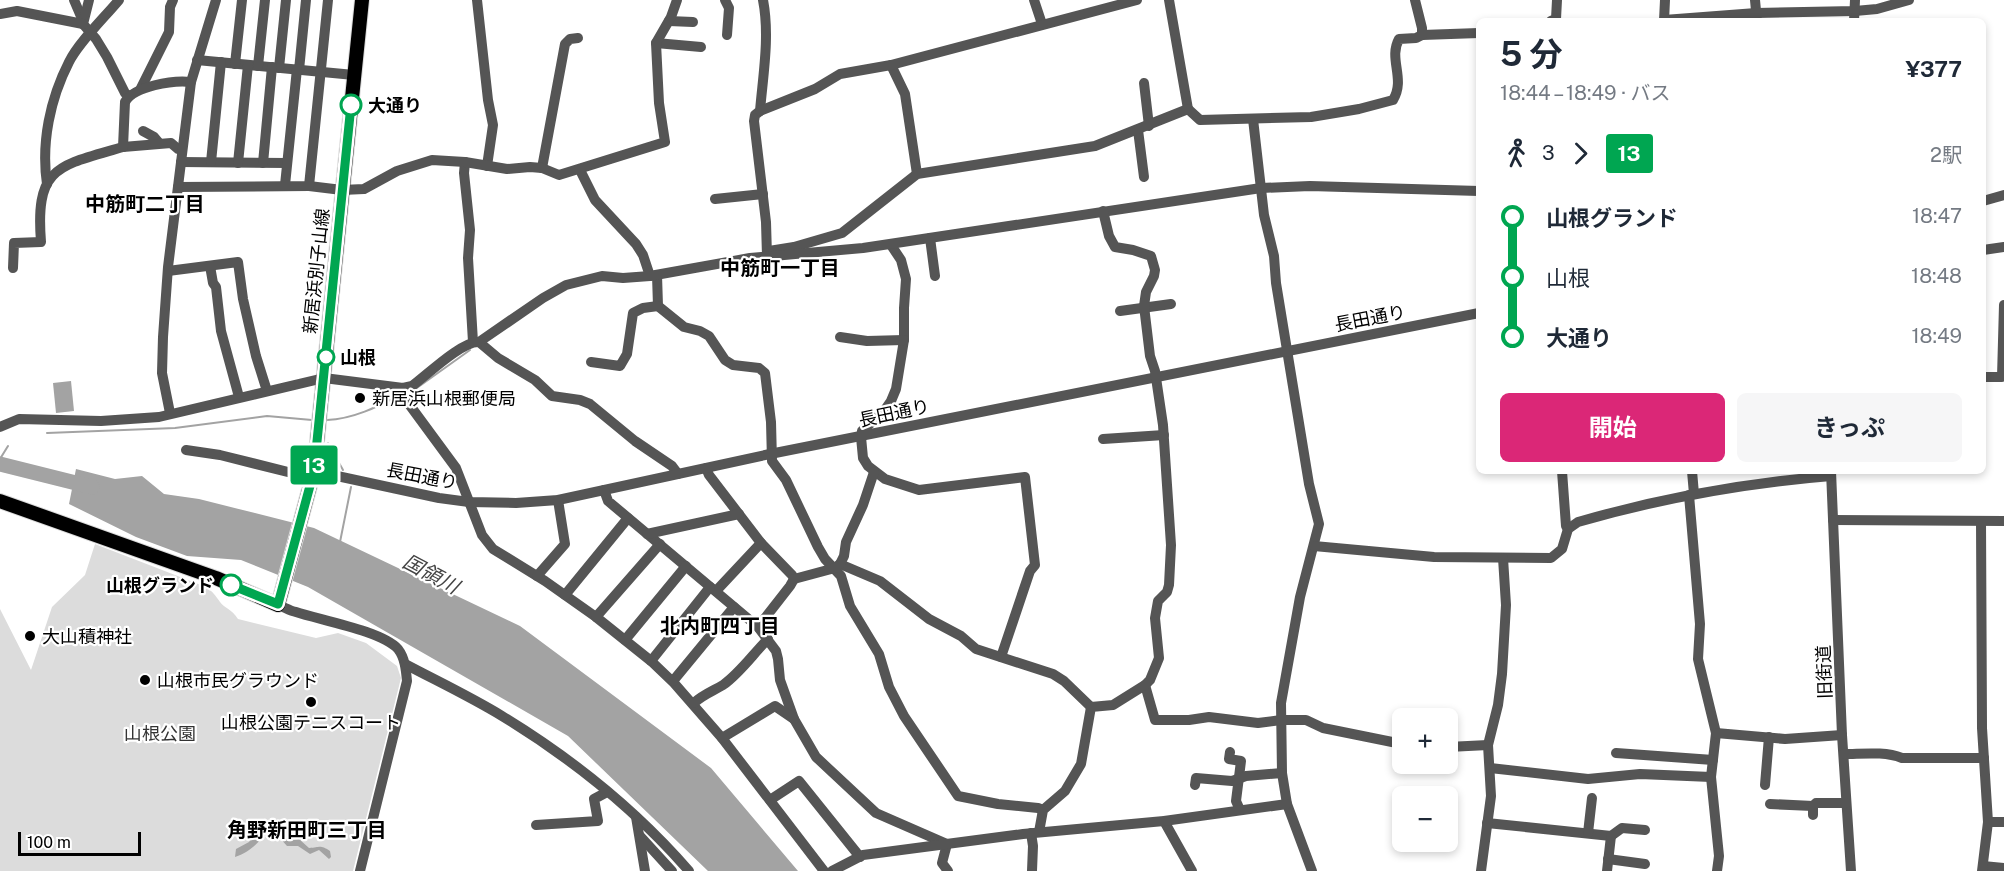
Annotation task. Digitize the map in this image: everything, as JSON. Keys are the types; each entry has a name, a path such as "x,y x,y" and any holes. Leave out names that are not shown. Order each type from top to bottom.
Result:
{"main road":[{"name":"新居浜別子山線","path":"278,604 312,477 362,0"},
{"path":"0,501 216,578 278,604"}],"street":[{"path":"74,0 83,22 107,57 124,93 129,96"},
{"path":"83,22 89,0"},
{"path":"13,268 14,243 41,242 39,213 46,184 47,124 70,60 119,0"},
{"path":"141,88 169,32 170,7 173,0"},
{"path":"170,413 162,373 168,271 191,82 216,0"},
{"path":"235,64 242,0"},
{"path":"238,163 265,0"},
{"path":"263,163 286,0"},
{"path":"285,185 306,0"},
{"path":"309,186 328,0"},
{"path":"477,0 488,100 494,125 487,166"},
{"path":"178,187 285,185 342,190 364,189 397,171 432,160 465,162 507,169 542,168 559,175 665,142 659,103 656,43 669,21 677,0"},
{"path":"725,0 729,8 728,35"},
{"path":"760,111 764,69 763,0"},
{"path":"1034,0 1042,24"},
{"path":"766,254 766,222 754,121 755,115 760,111 815,89 840,74 891,65 1137,0"},
{"path":"1169,0 1188,109 1200,120 1228,117 1253,119 1311,117 1359,109 1393,100 1399,91 1395,46 1399,39 1416,38 1422,35 1476,33"},
{"path":"1556,18 1557,0"},
{"path":"1664,18 1665,0"},
{"path":"1755,0 1757,17"},
{"path":"1734,18 1877,9 1909,0"},
{"path":"1417,1 1422,35"},
{"path":"0,14 17,11 83,22"},
{"path":"669,21 693,22"},
{"path":"542,168 565,44 570,39 578,38"},
{"path":"656,43 701,47"},
{"path":"197,60 354,75"},
{"path":"211,162 221,62"},
{"path":"891,65 905,94 917,174"},
{"path":"123,147 124,113 129,96 141,88 191,82"},
{"path":"1144,83 1144,177"},
{"path":"0,427 19,419 131,420 159,417 324,378 403,388 412,386 462,346 476,342 566,285 602,276 624,278 654,275 794,247 842,233 917,174 1095,146 1188,109"},
{"path":"1253,119 1264,215 1274,256 1276,283 1310,484 1319,524 1300,597 1281,703 1282,773 1287,804 1312,871"},
{"path":"143,131 159,143"},
{"path":"46,184 54,173 66,165 123,147 171,143 182,150"},
{"path":"181,162 287,163"},
{"path":"465,162 464,173 470,230 468,258 476,342 535,380 552,396 580,400 598,410 635,441 672,466 678,474"},
{"path":"580,170 595,200 636,244 643,255 654,275 658,306 684,327 709,336 725,360 733,365 759,368 765,373 771,422 770,454 772,461 786,480 825,559 880,581 929,620 961,636 976,649 1053,674 1064,681 1091,707 1113,705 1150,680 1159,657 1155,618 1158,601 1167,592 1169,585 1171,545 1164,435 1156,378 1150,357 1144,306 1146,292 1154,276 1152,258 1133,250 1115,247 1109,236 1103,211"},
{"path":"766,254 789,256 891,244 1261,188 1310,186 1476,191"},
{"path":"715,200 763,194"},
{"path":"1986,200 2004,195"},
{"path":"930,238 935,276"},
{"path":"891,244 901,260 906,279 904,340 896,389 891,401 884,411 862,431 864,458 874,472 885,479 900,486 919,490 1025,477 1035,565 1030,571 1001,657"},
{"path":"1986,250 2004,247"},
{"path":"168,271 238,262 253,345 267,391"},
{"path":"210,266 216,287 221,331 239,397"},
{"path":"1120,311 1171,304"},
{"path":"1986,377 2002,377 2004,305"},
{"path":"591,362 620,366 627,354 633,313 644,308 658,306"},
{"name":"長田通り","path":"186,450 220,455 312,477 469,502 516,503 558,500 1090,389 1156,378 1476,314"},
{"path":"840,337 867,341 904,340"},
{"path":"403,388 403,396 456,468 482,535 493,549 596,617 673,681 722,738 824,871"},
{"path":"1103,439 1131,433 1164,435"},
{"path":"706,468 761,543 792,574 794,579"},
{"path":"758,627 794,579 838,566 844,556 846,542 863,505 874,472"},
{"path":"1562,474 1566,526 1569,529"},
{"path":"1692,474 1691,494 1700,624 1698,659 1716,733 1711,777 1719,856 1717,871"},
{"path":"1314,546 1434,557 1551,558 1562,549 1569,529 1578,522 1691,494 1831,474"},
{"name":"旧街道","path":"1831,474 1842,735 1851,871"},
{"path":"604,490 608,501 735,607 768,639 776,651 780,680 794,719 816,757 876,813 947,844"},
{"path":"537,576 565,544 558,500"},
{"path":"647,534 739,513"},
{"path":"565,595 628,518"},
{"path":"1833,520 2004,521"},
{"path":"1981,521 1984,758 1988,822 1983,869 2004,868"},
{"path":"651,661 713,589 761,543"},
{"path":"596,617 660,544"},
{"path":"1481,871 1491,796 1488,745 1498,705 1502,674 1506,605 1503,558"},
{"path":"625,640 686,566"},
{"path":"838,566 854,615 879,654 889,687 904,716 958,796 1043,810"},
{"path":"278,604 292,611 388,642 398,650 405,664 407,681 360,871"},
{"path":"673,681 735,607"},
{"path":"693,703 721,686 768,639"},
{"path":"405,664 501,715 560,754 636,817 689,871"},
{"path":"1144,685 1155,720 1189,720 1209,717 1258,723 1306,720 1323,728 1392,742"},
{"path":"722,738 775,705 794,719"},
{"path":"1032,871 1035,833 1043,810 1065,791 1081,764 1091,707"},
{"path":"1716,733 1785,738 1842,735"},
{"path":"1765,785 1769,737"},
{"path":"1458,746 1488,745"},
{"path":"1230,752 1229,759 1241,761 1236,801 1239,810"},
{"path":"1616,753 1713,760"},
{"path":"1844,754 1891,759 1929,754 1954,758 1984,758"},
{"path":"1490,768 1588,779 1640,774 1711,777"},
{"path":"1194,784 1196,778 1232,781 1246,776 1282,773"},
{"path":"770,800 799,781 860,857"},
{"path":"536,825 598,821 594,799 607,792"},
{"path":"1588,834 1592,798"},
{"path":"1775,807 1813,811 1816,803 1846,803"},
{"path":"831,871 860,857 947,844 1164,821 1287,804"},
{"path":"636,817 645,871"},
{"path":"1164,821 1192,871"},
{"path":"1988,822 2004,822"},
{"path":"1487,823 1611,836 1622,828 1645,830"},
{"path":"639,835 672,871"},
{"path":"1607,871 1611,836"},
{"path":"947,844 942,863 948,871"},
{"path":"1608,859 1645,864"}],"green space":[{"name":"山根公園","path":"95,544 206,587 238,619 316,638 338,633 366,643 397,666 401,678 353,871 0,871 0,609 31,670 52,607 85,575"}],"shaded area":[{"path":"71,381 74,411 56,413 53,383"},
{"path":"76,469 115,479 142,476 164,494 199,499 314,528 520,626 711,768 798,871 708,871 568,736 308,587 241,560 187,556 136,537 69,504"},
{"path":"266,829 289,841 299,839 309,848 324,848 330,851 331,857 329,859 319,850 310,854 298,846 287,846 279,837 266,833 253,847 235,857 236,849 249,842 256,833 259,835"}],"waterway":[{"path":"414,390 470,350"},
{"path":"327,420 355,415 400,395"},
{"path":"47,433 175,428 267,416 312,420"},
{"path":"328,443 343,470"},
{"path":"0,459 8,446"},
{"name":"国領川","path":"0,464 92,487"},
{"path":"340,542 351,487"}],"bus line":[{"name":"13","path":"231,585 278,604 311,483 324,378 351,105"}],"place":[{"name":"大通り","path":"351,105"},
{"name":"山根","path":"326,357"},
{"name":"新居浜山根郵便局","path":"360,398"},
{"name":"山根グランド","path":"231,585"},
{"name":"大山積神社","path":"30,636"},
{"name":"山根市民グラウンド","path":"145,680"},
{"name":"山根公園テニスコート","path":"311,702"}],"district":[{"name":"中筋町二丁目","path":"145,204"},
{"name":"中筋町一丁目","path":"780,268"},
{"name":"北内町四丁目","path":"720,626"},
{"name":"角野新田町三丁目","path":"307,830"}]}
